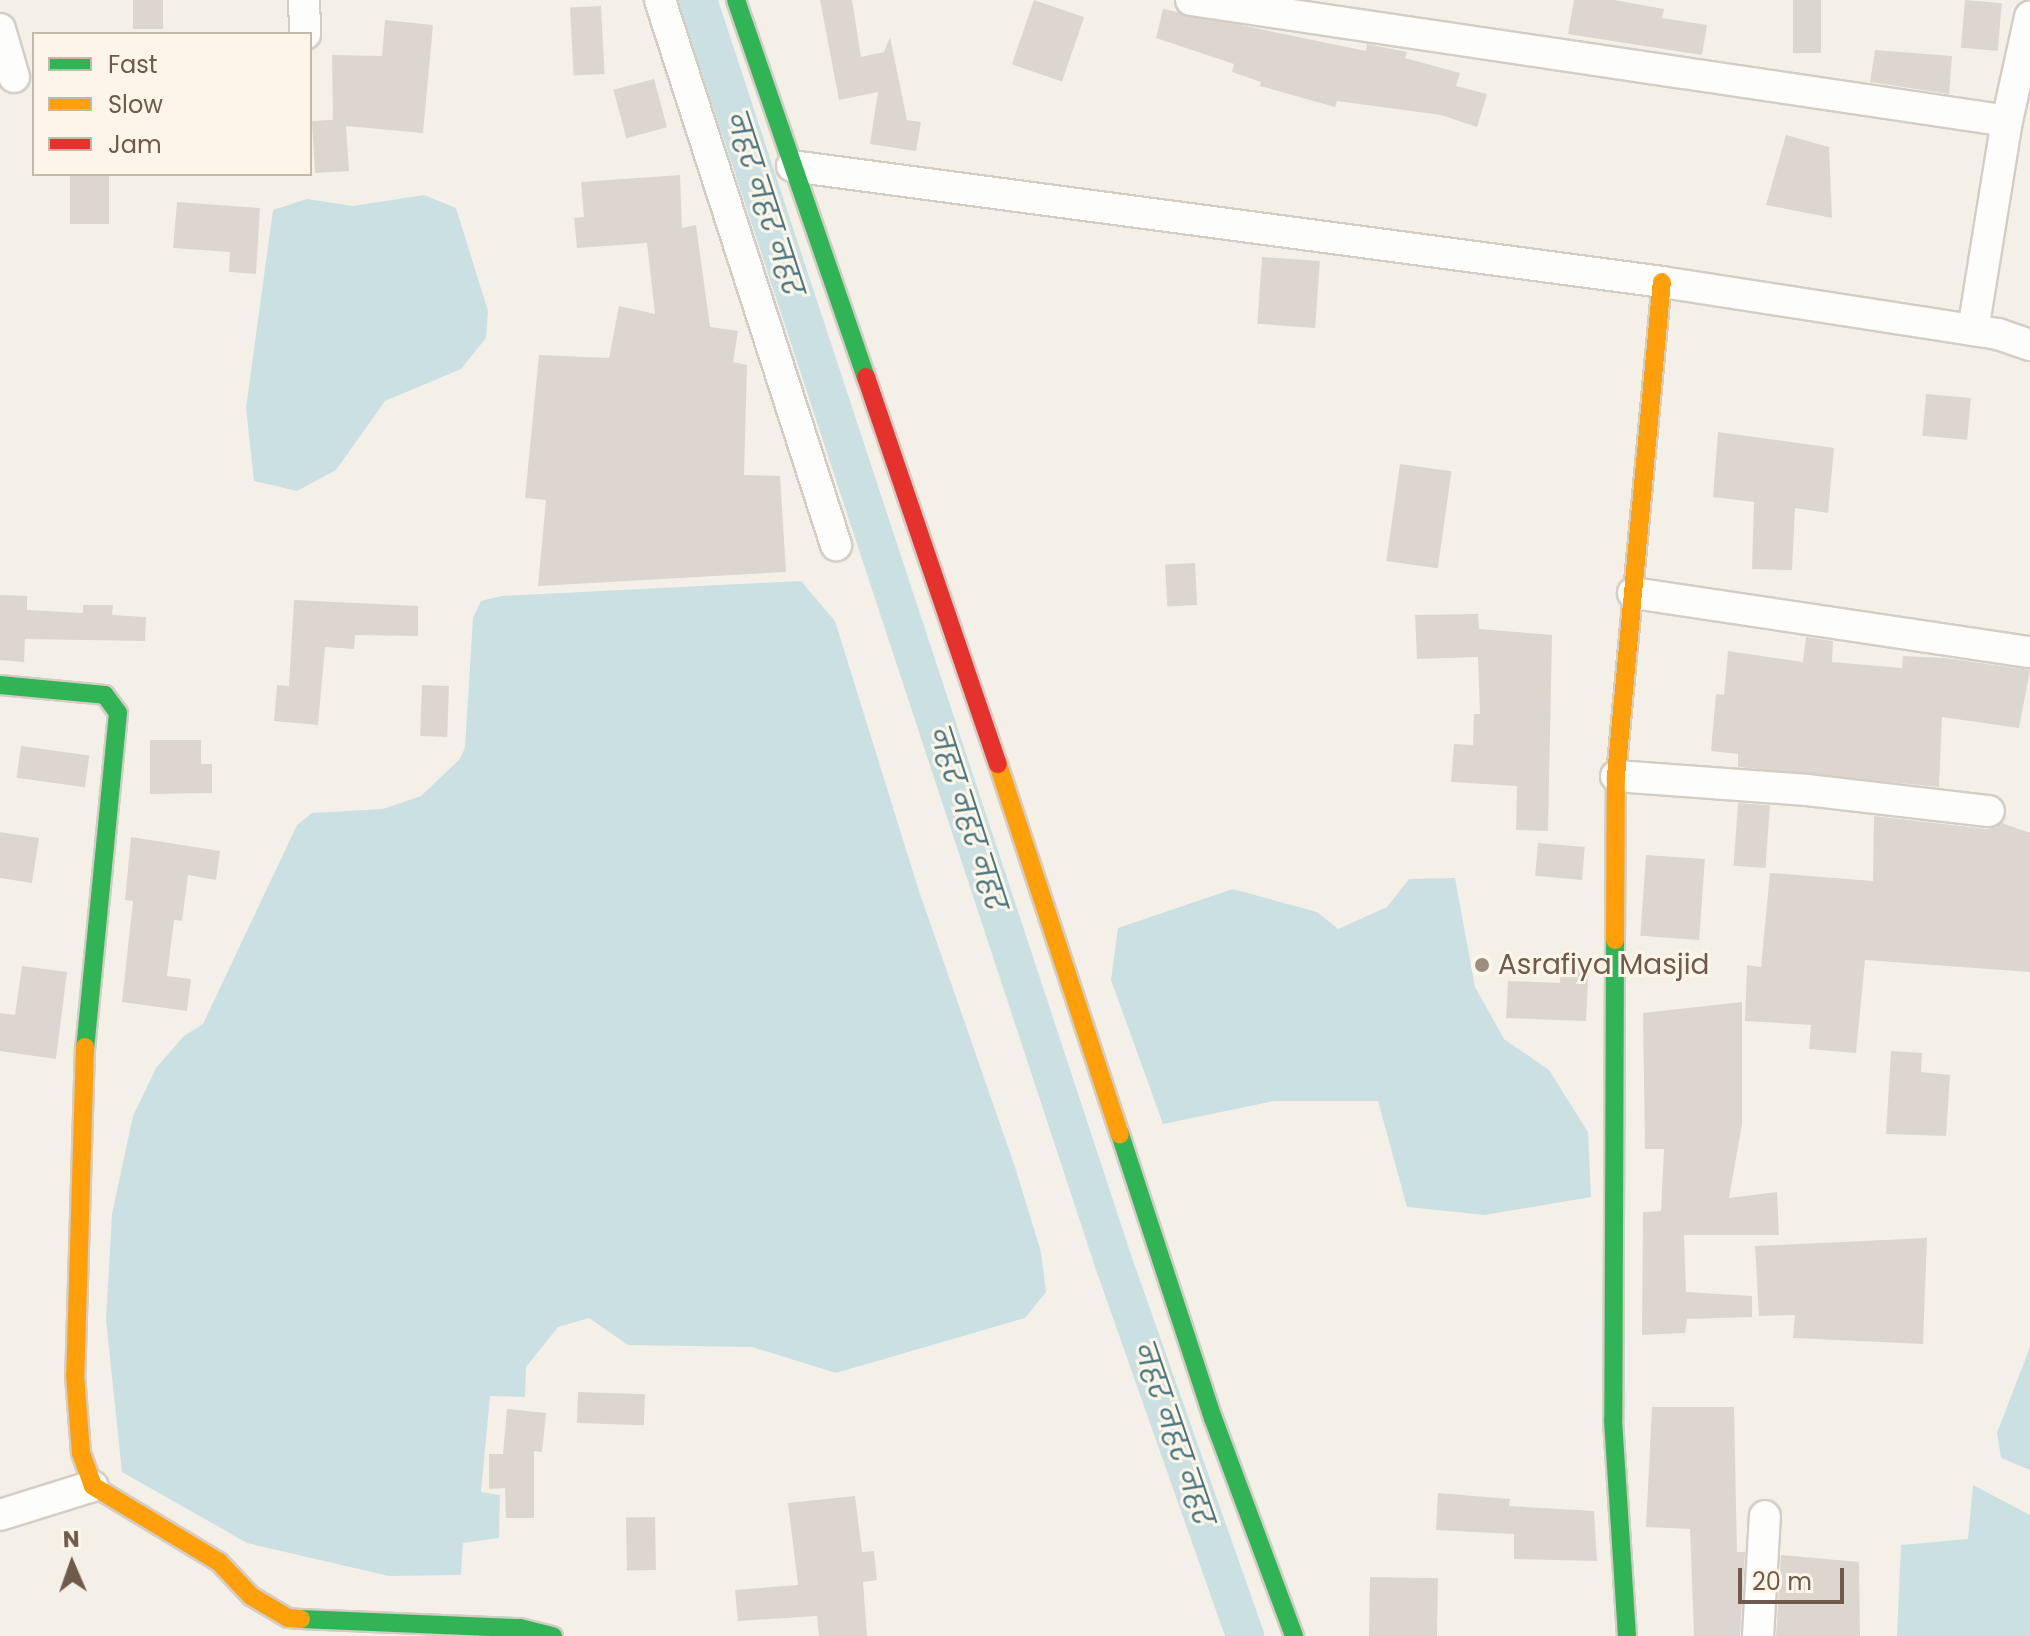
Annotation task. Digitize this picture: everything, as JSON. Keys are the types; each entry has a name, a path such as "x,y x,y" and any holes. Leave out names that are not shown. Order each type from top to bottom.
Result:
{"street":[{"path":"304,0 305,32"},
{"path":"660,0 836,545"},
{"path":"736,0 964,662 1213,1418 1294,1636"},
{"path":"1191,0 2007,121"},
{"path":"1973,330 2007,121 2030,17"},
{"path":"0,29 16,78"},
{"path":"792,166 1662,282 1973,330 2030,345"},
{"path":"1627,1636 1613,1420 1616,776 1662,282"},
{"path":"1633,593 2030,652"},
{"path":"0,685 105,695 118,713 81,1090 75,1375 81,1453 93,1486 219,1562 251,1596 288,1618 520,1628 553,1636"},
{"path":"1616,776 1807,790 1989,811"},
{"path":"0,1515 93,1486"},
{"path":"1758,1636 1765,1516"}],"shaded area":[{"path":"424,195 456,208 488,311 486,338 461,369 385,401 336,470 297,491 254,481 246,408 273,210 307,199 353,206"},
{"path":"801,581 835,621 918,888 1015,1167 1041,1252 1046,1292 1025,1318 836,1373 752,1347 628,1345 589,1318 558,1327 526,1367 525,1397 490,1396 481,1492 500,1495 499,1538 463,1543 461,1575 389,1576 247,1543 122,1472 106,1320 112,1214 133,1116 156,1068 184,1036 203,1024 297,825 312,813 383,809 421,796 459,760 465,748 473,618 481,601 501,596"},
{"path":"1455,878 1475,987 1504,1039 1549,1070 1588,1132 1591,1197 1485,1215 1407,1207 1378,1101 1274,1101 1163,1124 1111,980 1118,928 1233,889 1317,912 1338,929 1387,907 1409,879"},
{"path":"2030,1347 2030,1470 2001,1458 1997,1433"},
{"path":"1973,1485 2030,1515 2030,1636 1897,1636 1901,1545 1968,1539"}],"building":[{"path":"133,0 163,0 163,29 133,29"},
{"path":"820,0 852,0 861,57 884,52 890,37 907,120 921,122 916,151 870,144 878,92 839,100"},
{"path":"1034,0 1084,17 1062,82 1012,64"},
{"path":"1574,0 1614,0 1664,9 1662,18 1707,25 1702,55 1568,34"},
{"path":"1793,0 1821,0 1821,53 1793,53"},
{"path":"1965,0 2002,3 1998,51 1961,48"},
{"path":"601,6 605,74 574,76 570,8"},
{"path":"1163,9 1366,51 1367,44 1407,52 1405,58 1460,73 1456,86 1487,94 1477,127 1441,115 1337,101 1335,107 1260,86 1261,82 1232,72 1234,64 1156,38"},
{"path":"385,20 433,25 423,133 346,126 349,171 315,173 312,121 333,120 332,55 382,56"},
{"path":"1875,50 1952,56 1949,94 1870,82"},
{"path":"654,79 667,127 626,138 613,90"},
{"path":"1786,135 1829,147 1832,218 1766,205"},
{"path":"680,175 682,228 696,225 710,327 738,331 733,362 747,365 744,475 780,476 786,572 538,586 546,500 525,498 539,355 609,358 619,306 655,314 647,243 577,248 574,218 584,217 581,182"},
{"path":"70,176 109,176 109,224 70,224"},
{"path":"177,202 260,208 256,274 229,272 230,252 173,248"},
{"path":"1262,257 1320,261 1315,328 1257,324"},
{"path":"1926,394 1971,398 1967,440 1922,436"},
{"path":"1718,432 1834,448 1828,513 1795,508 1792,570 1752,569 1754,502 1713,497"},
{"path":"1400,464 1451,471 1438,568 1386,561"},
{"path":"1195,563 1197,605 1167,607 1165,565"},
{"path":"0,595 27,596 27,610 83,613 83,605 113,605 112,615 146,617 145,641 25,639 24,662 0,660"},
{"path":"294,600 418,606 418,636 355,635 354,649 325,647 318,725 274,721 277,685 289,686"},
{"path":"1478,614 1479,629 1552,635 1548,831 1516,830 1517,786 1451,782 1454,744 1473,745 1474,714 1480,714 1478,657 1417,659 1415,615"},
{"path":"1806,637 1833,641 1832,662 1902,668 1903,656 1945,658 2030,670 2019,728 1942,717 1939,787 1738,767 1738,754 1711,751 1716,694 1724,695 1728,651 1803,662"},
{"path":"422,685 449,686 447,737 420,736"},
{"path":"150,740 201,740 201,764 212,764 212,793 150,794"},
{"path":"21,746 89,756 85,787 17,778"},
{"path":"1738,803 1770,805 1766,868 1734,866"},
{"path":"1874,816 1987,829 2002,823 2030,833 2030,972 1865,960 1856,1053 1809,1049 1811,1025 1745,1021 1747,965 1761,967 1770,873 1873,881"},
{"path":"0,832 39,838 32,883 0,878"},
{"path":"131,837 220,851 216,880 188,875 182,921 174,920 167,976 191,979 187,1011 122,1002 133,901 125,900"},
{"path":"1538,843 1585,847 1582,880 1535,876"},
{"path":"1646,855 1705,859 1699,940 1640,936"},
{"path":"1561,960 1589,962 1586,1021 1506,1018 1508,981 1560,983"},
{"path":"22,966 67,972 56,1059 0,1051 0,1013 15,1015"},
{"path":"1742,1002 1742,1124 1729,1198 1777,1192 1779,1235 1684,1235 1686,1292 1752,1296 1752,1317 1687,1319 1685,1333 1642,1335 1643,1212 1661,1211 1664,1149 1645,1149 1643,1013"},
{"path":"1891,1051 1922,1053 1921,1072 1950,1075 1946,1136 1886,1134"},
{"path":"1927,1238 1923,1344 1793,1338 1795,1315 1759,1316 1755,1246"},
{"path":"578,1392 645,1394 644,1425 577,1423"},
{"path":"1652,1407 1734,1407 1737,1552 1745,1552 1740,1636 1694,1636 1690,1529 1646,1527"},
{"path":"507,1409 546,1413 542,1452 534,1451 534,1518 506,1518 505,1488 489,1489 489,1454 503,1454"},
{"path":"1438,1493 1510,1499 1509,1506 1594,1511 1597,1561 1514,1559 1514,1534 1436,1530"},
{"path":"855,1496 862,1552 874,1551 877,1580 863,1582 867,1636 819,1636 817,1616 738,1621 735,1590 798,1585 788,1503"},
{"path":"655,1517 656,1570 627,1570 626,1518"},
{"path":"1781,1555 1859,1562 1860,1636 1776,1636"},
{"path":"1370,1577 1438,1578 1437,1636 1369,1636"}],"waterway":[{"name":"नहर नहर नहर","path":"698,0 1112,1258 1245,1636"}],"traffic: fast":[{"path":"736,0 866,377"},
{"path":"0,685 105,695 118,713 85,1047"},
{"path":"1615,940 1613,1420 1627,1636"},
{"path":"1120,1134 1213,1418 1294,1636"},
{"path":"301,1619 520,1628 553,1636"}],"traffic: slow":[{"path":"1615,940 1616,776 1662,282"},
{"path":"998,764 1120,1134"},
{"path":"85,1047 75,1375 81,1453 93,1486 219,1562 251,1596 288,1618 301,1619"}],"traffic: jam":[{"path":"866,377 998,764"}],"place":[{"name":"Asrafiya Masjid","path":"1482,965"}]}
